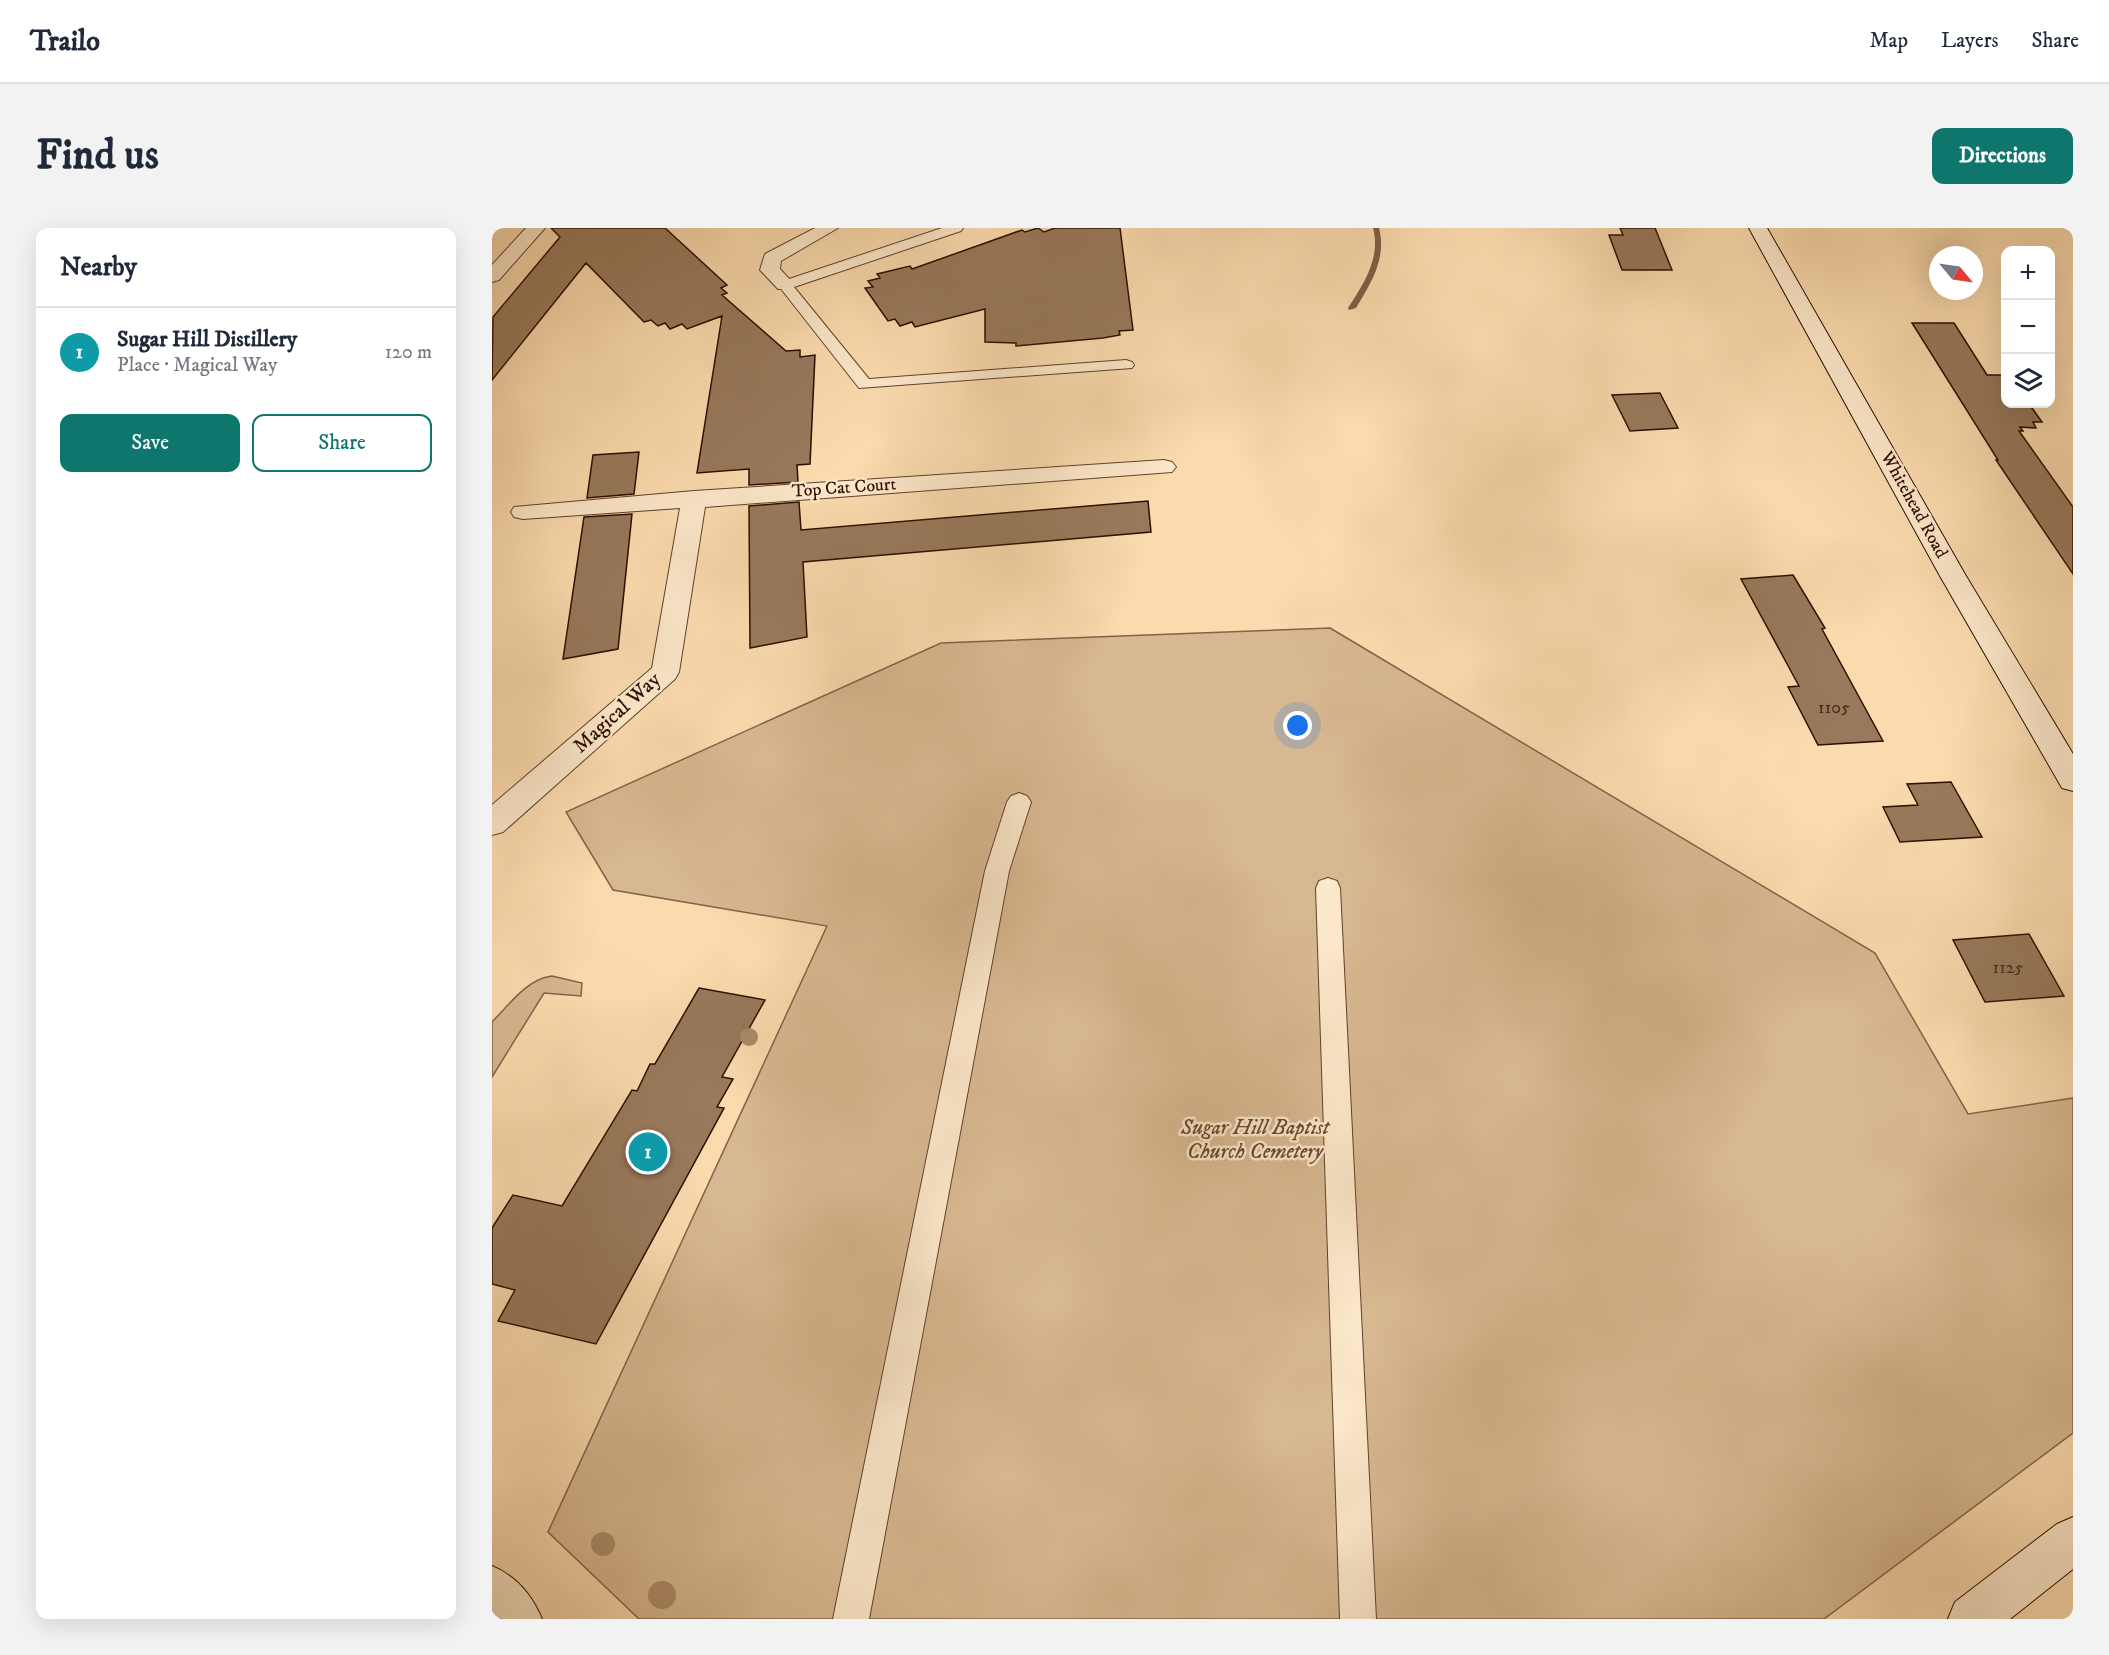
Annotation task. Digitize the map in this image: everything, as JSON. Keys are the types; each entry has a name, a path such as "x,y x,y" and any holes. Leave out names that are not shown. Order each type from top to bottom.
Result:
{"street":[{"path":"492,276 536,228"},
{"path":"785,285 770,270 772,258 829,228"},
{"name":"Whitehead Road","path":"1758,228 1953,576 2073,780"},
{"name":"Top Cat Court","path":"523,512 694,498 1164,467"},
{"name":"Magical Way","path":"492,823 665,672 694,498"},
{"path":"1972,1619 2073,1540"},
{"path":"492,1590 518,1619"}],"lane":[{"path":"956,228 785,285 865,384 1126,365"},
{"path":"851,1619 997,871 1019,802"},
{"path":"1328,888 1358,1619"}],"green space":[{"name":"Sugar Hill Baptist Church Cemetery","path":"1330,628 1875,953 1968,1114 2073,1098 2073,1433 1824,1619 639,1619 548,1532 827,926 613,890 566,812 941,643"},
{"path":"552,976 582,983 581,996 544,993 492,1077 492,1022 527,987"}],"building":[{"path":"551,228 665,228 727,285 721,288 727,293 722,295 786,351 800,350 800,357 815,355 810,464 797,465 798,482 749,485 749,469 697,473 722,316 687,329 682,324 670,329 665,323 658,326 651,320 644,322 586,263 492,380 493,317 560,237"},
{"path":"1038,228 1044,232 1055,228 1120,228 1133,330 1119,331 1120,335 1103,338 1016,346 1016,343 985,342 985,309 915,327 912,322 900,326 895,319 888,321 865,288 873,287 868,281 880,278 877,274 910,266 912,269 1022,230 1025,232"},
{"path":"1620,228 1655,228 1672,270 1622,270 1609,235 1623,235"},
{"path":"1912,323 1954,323 1987,375 2001,375 2001,408 2032,408 2042,422 2033,422 2036,428 2020,427 2023,431 2019,431 2073,507 2073,574 1996,460 1998,460"},
{"path":"1660,393 1678,428 1630,431 1612,395"},
{"path":"639,452 634,494 587,498 593,455"},
{"path":"1148,501 1151,532 803,562 807,637 750,648 749,506 799,502 801,530"},
{"path":"632,514 618,649 563,659 584,517"},
{"path":"1793,575 1825,628 1822,629 1883,741 1818,745 1788,687 1799,686 1741,579"},
{"path":"1951,782 1982,837 1900,842 1883,807 1918,805 1907,784"},
{"path":"2029,934 2064,996 1985,1002 1953,940"},
{"path":"699,988 765,1000 722,1077 733,1079 717,1107 724,1108 596,1344 498,1321 515,1290 492,1284 492,1228 513,1195 562,1206 632,1090 637,1091 650,1064 655,1064"}],"waterway":[{"path":"1352,308 1369,280 1377,259 1379,238 1376,228"}],"place":[{"name":"Sugar Hill Distillery","path":"648,1152"}]}
